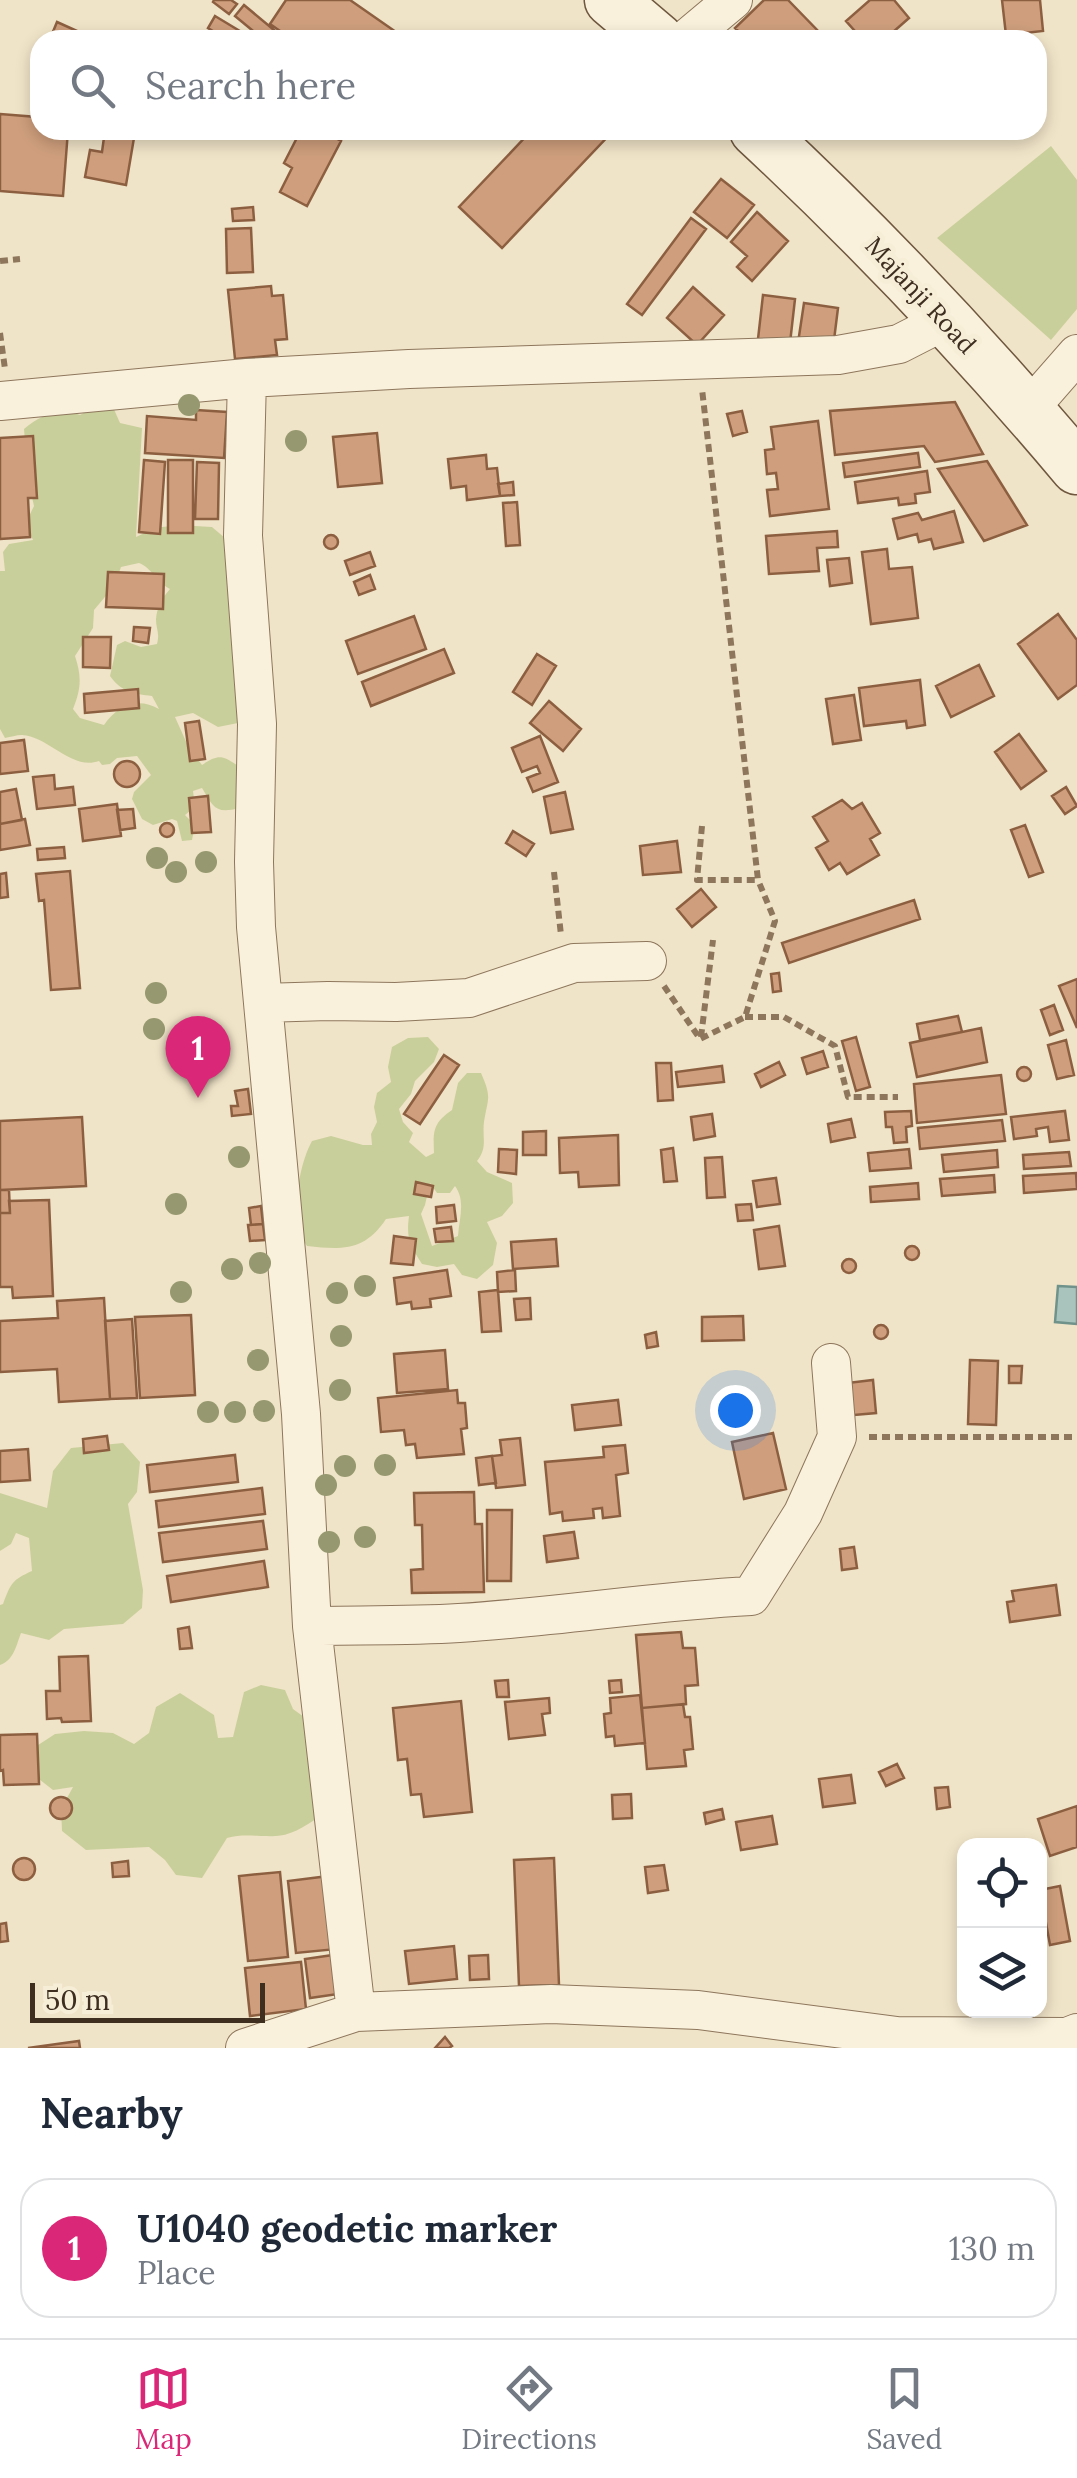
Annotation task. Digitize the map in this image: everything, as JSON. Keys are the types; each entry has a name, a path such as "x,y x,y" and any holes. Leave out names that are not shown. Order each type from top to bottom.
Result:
{"main road":[{"path":"611,0 646,30"},
{"name":"Majanji Road","path":"766,140 946,320 1077,468"}],"street":[{"path":"697,30 733,0"},
{"path":"0,401 246,378 838,355 899,344 946,320"},
{"path":"1028,410 1077,354"},
{"path":"246,378 243,536 257,724 256,927 301,1414 312,1626 356,2012"},
{"path":"263,1003 469,998 574,963 646,961"},
{"path":"312,1626 459,1623 751,1596 803,1513 837,1437 831,1363"},
{"path":"245,2048 356,2012 551,2004 698,2010 896,2042 1077,2033"}],"path":[{"path":"0,261 20,259"},
{"path":"698,358 758,880 775,922 746,1018"},
{"path":"702,826 698,880 758,880"},
{"path":"554,872 561,936 574,963"},
{"path":"700,1038 713,940"},
{"path":"646,961 700,1038"},
{"path":"700,1038 746,1018 784,1017 835,1046 848,1097 898,1096"},
{"path":"837,1437 1077,1437"}],"green space":[{"path":"1051,146 1077,180 1077,309 1051,340 937,238"},
{"path":"113,407 120,423 142,428 136,537 155,528 212,527 232,544 243,722 218,727 193,713 175,717 202,765 222,758 243,769 240,808 220,810 202,788 193,791 195,807 185,815 195,825 192,840 182,841 177,821 153,825 142,819 132,799 151,775 137,756 117,758 110,764 89,763 32,737 5,738 0,729 3,552 9,544 33,540 25,524 34,506 24,429 50,414 80,415 91,409","holes":["143,565 170,589 157,611 157,644 141,647 125,641 117,645 110,676 128,691 152,696 159,709 129,705 104,725 80,718 73,709 80,683 75,656 93,628 94,610 115,585 121,567"]},
{"path":"428,1037 439,1049 434,1062 415,1081 399,1109 403,1122 413,1133 409,1142 426,1157 434,1153 435,1128 452,1110 458,1083 467,1073 481,1073 487,1088 484,1147 477,1161 487,1172 512,1183 513,1203 502,1216 487,1222 497,1243 493,1265 477,1279 462,1275 454,1264 422,1264 410,1242 409,1216 386,1219 370,1237 352,1246 307,1246 301,1236 298,1194 312,1141 331,1136 372,1145 377,1093 391,1082 388,1067 392,1047 408,1038","holes":["430,1183 437,1193 450,1193 455,1186 461,1210 458,1236 432,1246 421,1214"]},
{"path":"123,1443 140,1462 137,1492 128,1504 143,1590 142,1608 123,1624 64,1629 49,1640 21,1633 11,1656 0,1665 0,1605 13,1583 32,1571 29,1538 16,1533 11,1544 0,1551 0,1493 47,1508 53,1471 71,1448"},
{"path":"261,1685 285,1690 293,1709 315,1725 319,1817 282,1835 227,1838 202,1878 176,1875 149,1847 86,1850 62,1831 61,1809 73,1787 53,1790 26,1769 29,1751 55,1734 113,1733 134,1744 149,1733 156,1707 180,1693 214,1715 218,1738 233,1737 244,1692"}],"water":[{"path":"1058,1286 1077,1287 1077,1324 1055,1322"}],"building":[{"path":"214,0 231,0 237,4 229,14"},
{"path":"286,0 350,0 393,30 279,30 270,24"},
{"path":"764,0 788,0 817,30 737,30"},
{"path":"870,0 894,0 909,18 895,30 854,30 846,21"},
{"path":"1002,0 1040,0 1043,30 1005,30"},
{"path":"244,5 274,30 252,30 235,16"},
{"path":"215,16 238,30 211,30 208,28"},
{"path":"57,22 75,30 54,30"},
{"path":"0,114 30,116 30,140 67,140 63,196 0,191"},
{"path":"104,140 134,140 126,185 85,177 90,150 102,152"},
{"path":"296,140 341,141 307,206 280,192 292,168 284,163"},
{"path":"523,140 605,140 502,248 459,207"},
{"path":"721,179 754,205 727,238 694,212"},
{"path":"253,207 254,220 233,221 232,209"},
{"path":"757,212 788,241 752,281 737,267 747,256 731,242"},
{"path":"691,218 706,229 642,315 627,304"},
{"path":"251,228 253,272 227,273 226,229"},
{"path":"271,286 272,296 283,295 287,339 275,340 277,355 235,359 228,290"},
{"path":"693,287 724,315 697,345 667,318"},
{"path":"763,295 795,299 790,343 758,339"},
{"path":"804,303 838,308 833,348 798,343"},
{"path":"955,402 983,454 935,462 924,446 835,455 830,411"},
{"path":"196,410 227,412 224,458 145,453 147,416 196,420"},
{"path":"742,411 747,432 733,436 727,414"},
{"path":"818,421 829,509 770,516 767,490 778,489 776,473 767,474 765,450 774,449 771,427"},
{"path":"377,433 382,483 338,487 333,437"},
{"path":"33,436 37,498 28,498 30,537 0,539 0,438"},
{"path":"918,453 920,467 845,477 843,463"},
{"path":"486,455 487,469 497,468 500,496 467,500 466,486 451,488 448,459"},
{"path":"144,460 165,462 160,534 139,532"},
{"path":"168,460 193,460 193,533 168,533"},
{"path":"987,461 1027,525 984,541 938,469"},
{"path":"197,462 219,463 218,519 195,519"},
{"path":"927,471 930,492 915,494 916,503 899,505 898,498 858,503 855,482"},
{"path":"513,482 514,495 500,496 498,484"},
{"path":"517,502 520,545 506,546 503,503"},
{"path":"954,511 963,542 934,549 931,539 919,542 917,534 898,539 893,519 918,513 922,520"},
{"path":"837,531 838,547 817,548 819,571 769,574 766,536"},
{"path":"331,535 338,542 331,549 324,542"},
{"path":"887,549 889,569 912,567 918,618 871,624 862,552"},
{"path":"370,552 375,566 350,575 345,561"},
{"path":"849,558 852,583 830,586 827,560"},
{"path":"108,572 164,574 163,609 106,607"},
{"path":"370,575 375,589 359,595 354,582"},
{"path":"1058,614 1077,640 1077,685 1058,699 1018,644"},
{"path":"414,616 426,649 358,674 346,641"},
{"path":"134,627 150,628 148,643 133,641"},
{"path":"83,637 111,637 110,668 83,667"},
{"path":"444,649 454,673 371,706 362,682"},
{"path":"537,654 556,666 532,705 513,692"},
{"path":"979,665 994,696 951,717 936,686"},
{"path":"920,680 925,725 907,728 906,721 864,726 859,688"},
{"path":"138,689 139,708 85,713 84,694"},
{"path":"854,695 861,740 833,744 826,699"},
{"path":"549,701 581,729 563,751 530,723"},
{"path":"199,721 205,759 190,761 185,723"},
{"path":"1019,734 1046,771 1021,789 995,752"},
{"path":"540,736 558,782 533,792 527,778 540,773 537,766 522,772 512,748"},
{"path":"24,740 28,771 0,774 0,743"},
{"path":"127,761 136,765 140,774 136,783 127,787 118,783 114,774 118,765"},
{"path":"54,775 55,789 73,787 75,805 37,809 33,777"},
{"path":"1066,787 1077,806 1065,814 1052,796"},
{"path":"16,789 22,820 0,824 0,792"},
{"path":"565,792 573,829 551,833 544,797"},
{"path":"208,796 211,832 192,833 189,798"},
{"path":"842,800 852,809 862,803 880,833 870,839 879,855 847,874 840,863 829,870 816,848 828,841 813,817"},
{"path":"117,804 121,836 83,841 79,809"},
{"path":"133,809 135,828 120,830 117,810"},
{"path":"25,819 30,845 0,850 0,824"},
{"path":"167,823 174,830 167,837 160,830"},
{"path":"1025,825 1043,872 1029,877 1011,830"},
{"path":"513,831 534,844 526,856 506,843"},
{"path":"677,841 681,872 643,875 640,846"},
{"path":"64,847 65,858 38,860 37,849"},
{"path":"70,871 80,988 51,990 44,900 39,901 36,874"},
{"path":"6,873 8,897 0,898 0,874"},
{"path":"701,889 716,907 692,927 677,909"},
{"path":"914,900 920,919 789,963 782,943"},
{"path":"779,973 781,991 773,992 771,974"},
{"path":"1077,979 1077,1028 1059,986"},
{"path":"1054,1005 1063,1030 1050,1035 1041,1010"},
{"path":"958,1016 962,1032 920,1040 917,1024"},
{"path":"981,1028 987,1062 917,1077 910,1043"},
{"path":"856,1037 870,1087 856,1091 842,1041"},
{"path":"1066,1040 1074,1075 1057,1079 1048,1045"},
{"path":"823,1051 828,1067 807,1074 802,1058"},
{"path":"444,1055 459,1065 420,1124 404,1114"},
{"path":"779,1062 785,1075 761,1087 755,1074"},
{"path":"656,1063 671,1063 673,1100 658,1101"},
{"path":"722,1066 724,1082 678,1087 676,1072"},
{"path":"1024,1067 1031,1074 1024,1081 1017,1074"},
{"path":"1001,1075 1006,1114 917,1123 914,1084"},
{"path":"248,1089 251,1114 232,1116 231,1106 238,1106 235,1091"},
{"path":"911,1111 907,1142 894,1143 892,1127 886,1127 885,1112"},
{"path":"1065,1111 1069,1140 1050,1142 1048,1127 1036,1129 1037,1136 1014,1139 1011,1117"},
{"path":"712,1114 715,1136 694,1140 691,1117"},
{"path":"82,1117 86,1186 0,1190 0,1121"},
{"path":"851,1119 855,1137 831,1142 828,1124"},
{"path":"1002,1120 1005,1141 920,1149 918,1128"},
{"path":"546,1131 546,1155 523,1155 523,1132"},
{"path":"618,1135 619,1185 579,1187 578,1172 560,1173 559,1138"},
{"path":"673,1148 677,1181 664,1182 661,1150"},
{"path":"499,1149 517,1150 516,1174 498,1172"},
{"path":"909,1149 911,1168 870,1171 868,1153"},
{"path":"997,1150 998,1167 944,1172 942,1155"},
{"path":"1069,1152 1071,1166 1024,1169 1023,1155"},
{"path":"722,1157 725,1197 707,1198 705,1158"},
{"path":"1076,1173 1077,1189 1024,1193 1023,1176"},
{"path":"994,1175 995,1192 942,1196 940,1179"},
{"path":"776,1178 780,1204 757,1207 753,1181"},
{"path":"416,1182 433,1186 431,1197 414,1194"},
{"path":"918,1183 919,1199 871,1202 870,1187"},
{"path":"0,1190 9,1190 10,1213 0,1213"},
{"path":"49,1200 53,1296 13,1298 12,1287 0,1287 0,1213 10,1213 9,1201"},
{"path":"751,1204 753,1220 738,1221 736,1205"},
{"path":"454,1205 456,1221 437,1223 436,1207"},
{"path":"261,1206 263,1224 251,1225 249,1208"},
{"path":"263,1224 265,1240 250,1241 248,1225"},
{"path":"779,1226 785,1266 759,1269 754,1230"},
{"path":"451,1227 453,1241 436,1242 434,1229"},
{"path":"394,1236 416,1239 413,1265 391,1263"},
{"path":"556,1239 558,1266 513,1269 511,1242"},
{"path":"912,1246 919,1253 912,1260 905,1253"},
{"path":"849,1259 856,1266 849,1273 842,1266"},
{"path":"447,1270 451,1296 430,1299 431,1307 412,1309 411,1302 397,1304 394,1278"},
{"path":"515,1270 516,1291 498,1292 497,1272"},
{"path":"498,1290 501,1331 482,1332 479,1292"},
{"path":"104,1298 110,1399 59,1402 57,1369 0,1372 0,1321 58,1318 57,1301"},
{"path":"530,1298 531,1319 516,1320 514,1299"},
{"path":"191,1315 195,1395 140,1398 135,1317"},
{"path":"743,1316 744,1340 702,1341 702,1317"},
{"path":"132,1319 137,1398 110,1399 105,1321"},
{"path":"881,1325 888,1332 881,1339 874,1332"},
{"path":"656,1332 658,1346 647,1348 645,1335"},
{"path":"445,1350 448,1389 397,1393 394,1354"},
{"path":"970,1360 998,1361 996,1425 968,1424"},
{"path":"1009,1366 1022,1366 1021,1383 1009,1383"},
{"path":"873,1380 876,1413 843,1416 839,1384"},
{"path":"457,1390 458,1403 465,1403 467,1428 461,1429 464,1454 417,1458 415,1444 406,1445 404,1430 381,1432 378,1398"},
{"path":"618,1400 621,1425 575,1430 572,1405"},
{"path":"773,1433 786,1489 744,1499 732,1442"},
{"path":"107,1436 109,1450 84,1453 83,1439"},
{"path":"520,1438 525,1485 496,1488 492,1456 502,1455 500,1440"},
{"path":"625,1445 628,1473 616,1475 620,1516 603,1518 602,1508 593,1509 594,1518 563,1521 562,1512 550,1514 545,1462 604,1457 603,1447"},
{"path":"28,1449 30,1480 0,1482 0,1451"},
{"path":"235,1455 238,1482 150,1492 147,1465"},
{"path":"492,1456 496,1483 479,1485 476,1458"},
{"path":"262,1488 265,1514 159,1527 156,1501"},
{"path":"474,1492 475,1524 482,1524 484,1592 412,1593 411,1570 423,1569 422,1525 415,1525 414,1493"},
{"path":"487,1510 512,1510 511,1581 487,1581"},
{"path":"263,1521 267,1549 163,1562 159,1533"},
{"path":"574,1532 578,1558 547,1562 544,1536"},
{"path":"854,1547 857,1568 842,1570 840,1549"},
{"path":"264,1561 268,1587 171,1602 167,1576"},
{"path":"1056,1585 1060,1615 1010,1622 1007,1602 1014,1601 1012,1591"},
{"path":"189,1627 192,1648 180,1649 178,1629"},
{"path":"681,1632 683,1648 695,1648 698,1685 685,1686 686,1704 642,1708 636,1635"},
{"path":"88,1656 91,1721 47,1719 46,1691 60,1691 59,1657"},
{"path":"508,1680 509,1697 497,1697 495,1681"},
{"path":"621,1680 622,1692 610,1693 609,1681"},
{"path":"640,1695 645,1743 615,1746 614,1736 606,1737 604,1714 611,1713 610,1698"},
{"path":"549,1698 550,1713 542,1714 545,1735 509,1739 505,1702"},
{"path":"461,1701 472,1812 424,1817 421,1794 411,1795 407,1759 398,1760 393,1708"},
{"path":"683,1704 685,1717 690,1717 693,1749 684,1750 686,1766 647,1769 642,1708"},
{"path":"37,1734 39,1784 4,1785 0,1735"},
{"path":"897,1764 904,1778 886,1786 879,1772"},
{"path":"851,1775 855,1803 823,1807 819,1779"},
{"path":"948,1787 950,1807 937,1809 935,1788"},
{"path":"631,1794 632,1818 613,1819 612,1795"},
{"path":"61,1797 69,1800 69,1816 61,1819 53,1816 50,1808 53,1800"},
{"path":"1077,1806 1077,1847 1050,1856 1038,1819"},
{"path":"722,1809 724,1819 706,1824 704,1813"},
{"path":"772,1816 777,1844 741,1850 736,1822"},
{"path":"24,1858 32,1861 32,1877 24,1880 16,1877 13,1869 16,1861"},
{"path":"554,1858 559,1985 519,1986 514,1860"},
{"path":"128,1861 129,1876 113,1877 112,1863"},
{"path":"664,1865 668,1890 648,1893 645,1867"},
{"path":"280,1872 288,1957 248,1961 239,1876"},
{"path":"329,1876 337,1949 296,1953 288,1881"},
{"path":"1060,1886 1070,1941 1050,1945 1047,1889"},
{"path":"6,1923 8,1941 0,1942 0,1924"},
{"path":"454,1946 457,1979 409,1984 405,1951"},
{"path":"333,1955 338,1994 310,1998 305,1959"},
{"path":"488,1955 489,1979 470,1980 469,1956"},
{"path":"301,1962 306,2009 250,2016 245,1968"},
{"path":"445,2037 452,2046 435,2048"},
{"path":"79,2041 80,2048 28,2048"}],"place":[{"name":"U1040 geodetic marker","path":"198,1098"}]}
